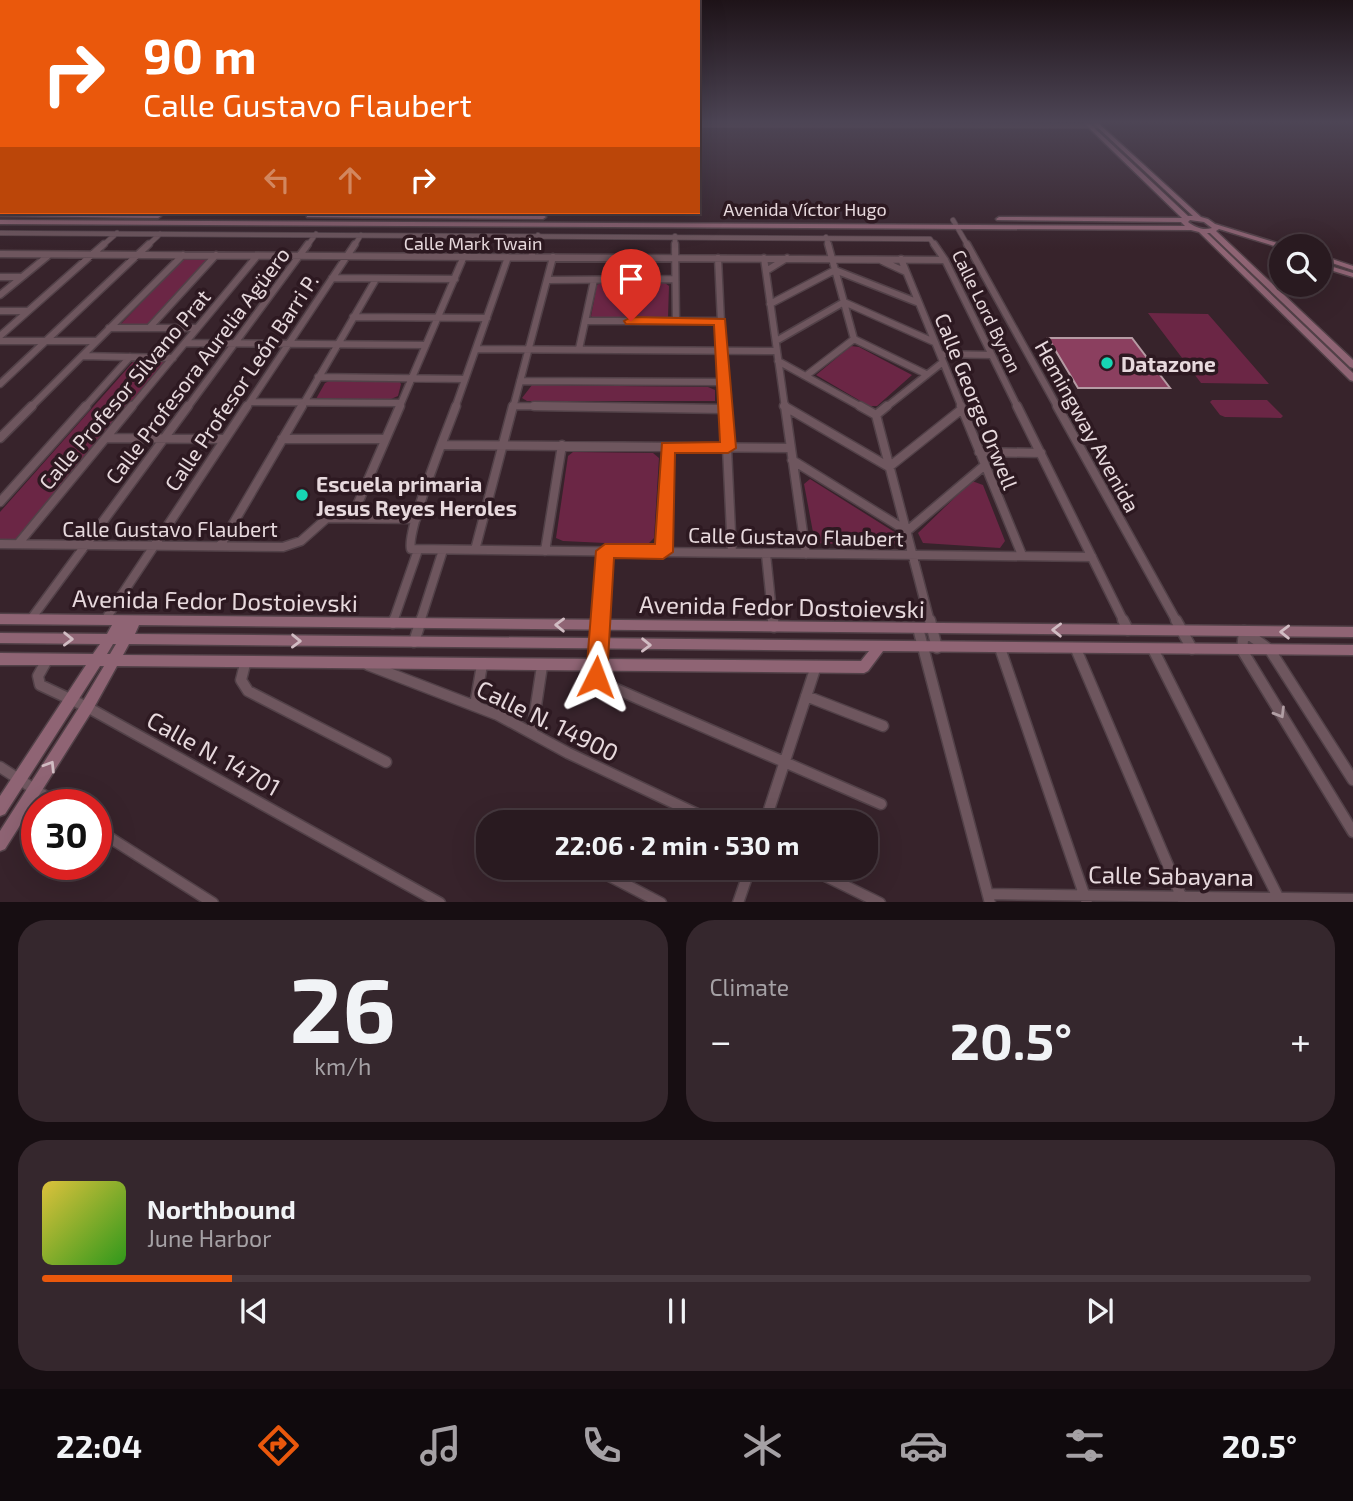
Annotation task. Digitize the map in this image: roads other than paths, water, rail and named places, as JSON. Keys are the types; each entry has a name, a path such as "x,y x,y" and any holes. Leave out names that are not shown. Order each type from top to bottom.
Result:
{"street":[{"path":"1132,165 1191,228"},
{"path":"1138,165 1214,229 1353,365"},
{"name":"Avenida Víctor Hugo","path":"0,214 474,217 1214,229"},
{"path":"136,222 146,214"},
{"name":"Avenida Víctor Hugo","path":"0,222 474,217"},
{"name":"Avenida Víctor Hugo","path":"954,223 1031,219 1198,218"},
{"path":"1031,219 1037,226"},
{"name":"Hemingway Avenida","path":"954,223 1192,649"},
{"path":"1214,229 1269,243"},
{"path":"1214,229 1269,248"},
{"path":"1200,230 1353,378"},
{"name":"Calle Lord Byron","path":"0,233 925,238 935,242 945,260 1128,630"},
{"path":"0,336 117,233"},
{"path":"0,384 160,234"},
{"name":"Calle Profesora Aurelia Agüero","path":"31,620 316,234"},
{"name":"Calle Profesor León Barri P.","path":"105,620 360,234"},
{"path":"531,257 538,235"},
{"path":"675,236 676,321"},
{"path":"826,237 854,339 926,374"},
{"name":"Calle Mark Twain","path":"0,254 945,260"},
{"path":"0,295 49,254"},
{"path":"1,436 183,255"},
{"path":"149,328 216,255"},
{"name":"Calle Profesor Silvano Prat","path":"18,544 257,256"},
{"path":"352,517 383,439 464,257"},
{"path":"393,623 418,550 409,546 416,519 508,257"},
{"path":"475,551 554,257"},
{"path":"718,258 732,554"},
{"path":"764,258 806,554"},
{"path":"766,271 788,258"},
{"path":"878,259 906,272"},
{"name":"Calle George Orwell","path":"901,259 1022,555"},
{"path":"1332,261 1353,268"},
{"path":"1332,269 1353,275"},
{"path":"771,304 835,270 919,303"},
{"path":"0,277 21,277"},
{"path":"332,278 455,279"},
{"path":"220,547 376,279"},
{"path":"547,280 676,279"},
{"path":"579,349 594,280"},
{"path":"776,341 844,302"},
{"path":"844,302 935,342"},
{"path":"0,311 28,311"},
{"path":"353,317 486,318"},
{"path":"585,321 720,321"},
{"path":"108,328 197,328"},
{"path":"807,375 854,339"},
{"path":"0,341 96,341"},
{"path":"185,343 426,345"},
{"path":"476,349 777,351"},
{"path":"876,415 926,374 941,358 990,355"},
{"path":"82,356 173,358"},
{"path":"0,502 130,357"},
{"path":"778,361 876,415 937,648"},
{"path":"318,377 464,379"},
{"path":"520,381 722,382"},
{"path":"250,402 399,403"},
{"path":"513,406 724,409"},
{"path":"785,406 890,467"},
{"path":"890,467 962,409"},
{"path":"106,438 225,439"},
{"path":"282,439 383,439"},
{"path":"444,445 790,447"},
{"path":"545,551 562,445"},
{"path":"663,552 667,447"},
{"path":"979,453 1041,453"},
{"path":"792,460 906,531"},
{"path":"906,531 985,465"},
{"name":"Calle Gustavo Flaubert","path":"0,544 283,547 301,541 327,518 416,519"},
{"name":"Calle Gustavo Flaubert","path":"418,550 1092,556"},
{"path":"414,642 443,550"},
{"path":"605,551 596,677 609,689 881,804"},
{"path":"766,554 774,627"},
{"name":"Avenida Fedor Dostoievski","path":"0,619 1353,632"},
{"path":"0,809 110,639 129,620"},
{"path":"36,789 115,660 125,640 129,620"},
{"path":"918,628 989,898"},
{"path":"1353,780 1270,650 1244,631 1241,650 1353,832"},
{"name":"Avenida Fedor Dostoievski","path":"0,638 1353,650"},
{"path":"0,659 245,664 361,662 542,666 864,667 879,647"},
{"path":"1000,648 1086,899"},
{"path":"1076,649 1183,900"},
{"path":"1153,649 1280,900"},
{"name":"Calle N. 14701","path":"47,660 38,676 40,685 87,707 440,902"},
{"name":"Calle N. 14900","path":"361,662 430,691 475,705 689,810"},
{"path":"245,664 241,680 248,691 386,762"},
{"path":"475,705 482,665"},
{"path":"532,732 542,666"},
{"path":"769,810 816,666"},
{"path":"806,696 883,726"},
{"path":"0,767 33,789"},
{"path":"0,844 21,812"},
{"path":"112,839 213,902"},
{"path":"618,880 661,902"},
{"path":"738,902 746,880"},
{"path":"834,880 880,902"},
{"name":"Calle Sabayana","path":"989,898 1353,899"}],"place":[{"name":"Datazone","path":"1107,363"},
{"name":"Escuela primaria Jesus Reyes Heroles","path":"302,495"}]}
